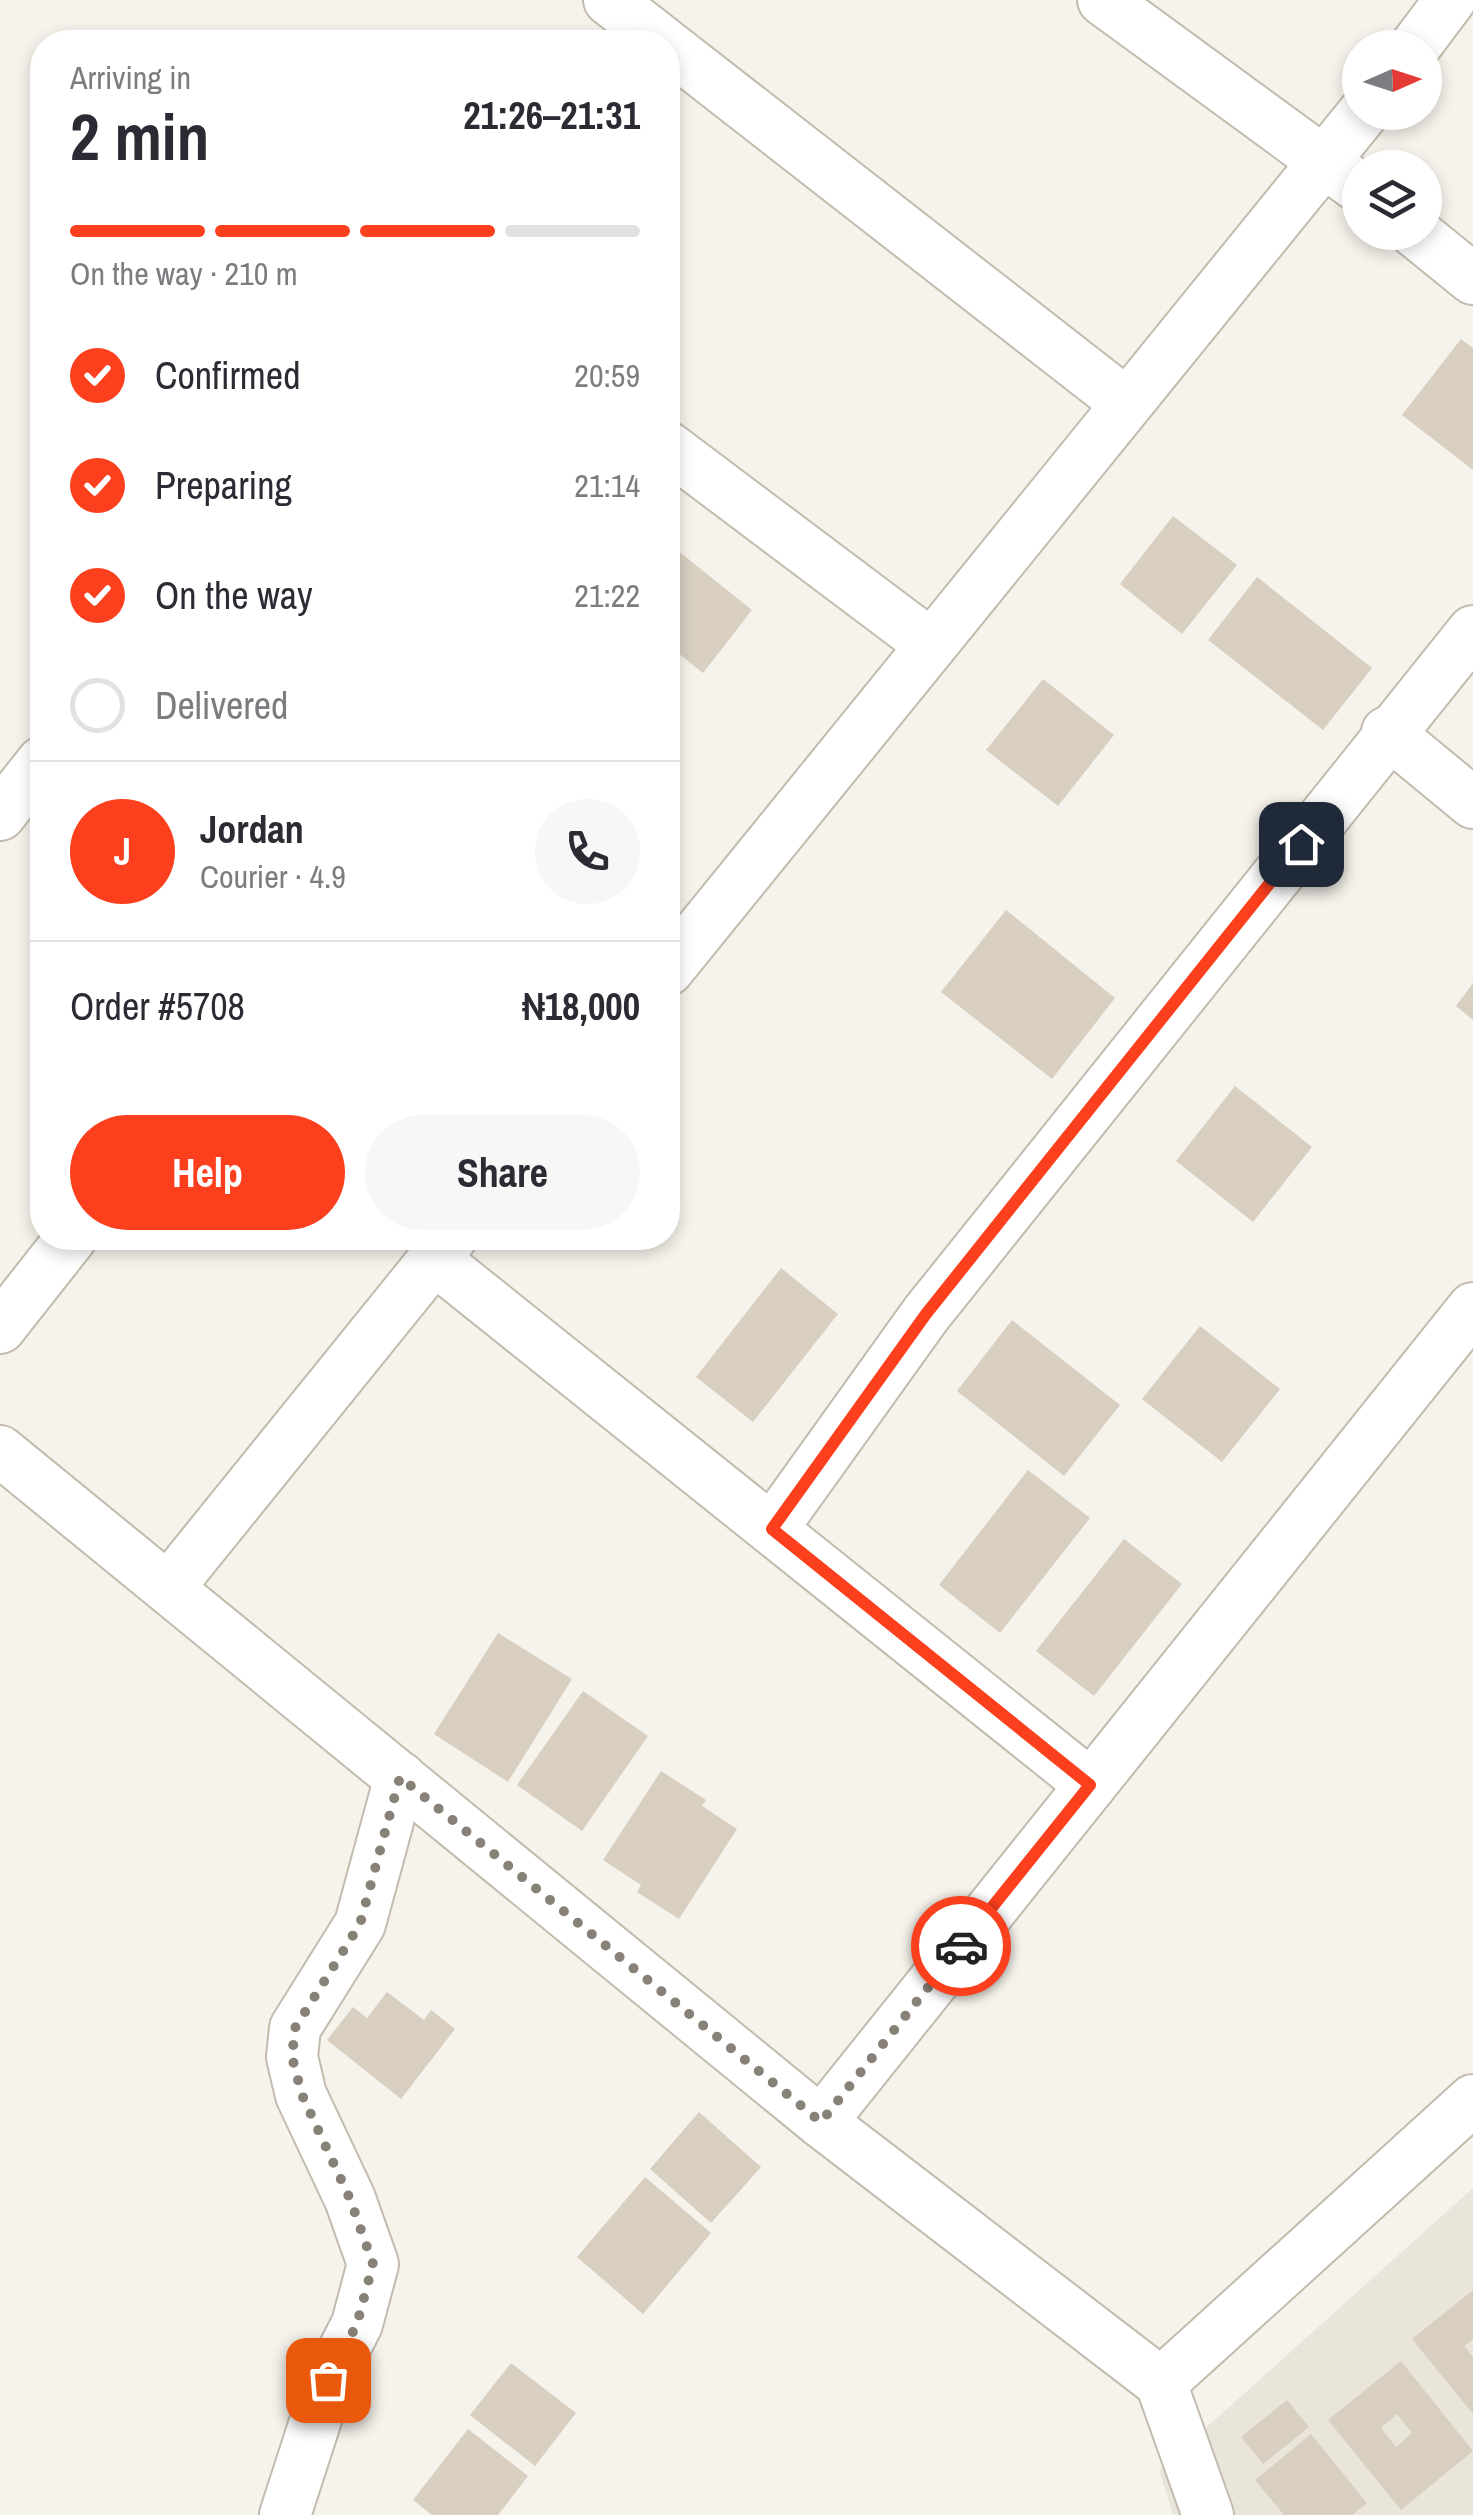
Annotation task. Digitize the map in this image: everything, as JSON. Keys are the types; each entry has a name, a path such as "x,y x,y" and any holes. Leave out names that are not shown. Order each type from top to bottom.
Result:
{"street":[{"path":"1103,0 1342,174"},
{"path":"1428,30 1450,0"},
{"path":"680,58 1126,403"},
{"path":"680,955 1126,403 1342,176"},
{"path":"1437,250 1473,279"},
{"path":"680,461 930,644"},
{"path":"772,1529 926,1314 1388,732 1473,631"},
{"path":"1388,732 1473,803"},
{"path":"0,815 30,777"},
{"path":"0,1328 62,1250"},
{"path":"169,1587 440,1250"},
{"path":"444,1250 772,1529 1090,1785"},
{"path":"821,2122 1473,1308"},
{"path":"0,1451 821,2122 1161,2384 1208,2515"},
{"path":"285,2515 328,2380 357,2324 373,2264 350,2199 302,2095 292,2057 295,2028 360,1924 400,1777"},
{"path":"1161,2384 1473,2100"}],"shaded area":[{"path":"1473,2188 1473,2515 1173,2515 1159,2470"}],"building":[{"path":"1461,339 1473,348 1473,470 1402,415"},
{"path":"1173,516 1237,565 1182,634 1120,584"},
{"path":"680,552 752,610 703,673 680,655"},
{"path":"1257,577 1372,668 1323,730 1208,640"},
{"path":"1043,679 1114,735 1058,806 986,750"},
{"path":"1006,910 1115,998 1052,1079 941,992"},
{"path":"1473,983 1473,1020 1456,1006"},
{"path":"1235,1086 1312,1147 1253,1222 1176,1161"},
{"path":"781,1268 838,1314 753,1422 696,1377"},
{"path":"1012,1320 1120,1405 1064,1476 957,1391"},
{"path":"1200,1326 1280,1389 1222,1462 1142,1399"},
{"path":"1028,1470 1090,1518 1000,1633 939,1585"},
{"path":"1124,1539 1182,1584 1094,1696 1036,1651"},
{"path":"498,1633 572,1679 508,1782 434,1734"},
{"path":"583,1691 648,1736 582,1831 517,1785"},
{"path":"661,1771 706,1800 702,1806 737,1829 679,1919 637,1892 641,1885 603,1860"},
{"path":"387,1992 424,2020 431,2010 455,2029 401,2099 327,2040 353,2007 367,2018"},
{"path":"699,2112 761,2167 711,2223 650,2169"},
{"path":"645,2177 711,2233 643,2314 577,2257"},
{"path":"1473,2290 1473,2339 1464,2346 1473,2357 1473,2414 1412,2339"},
{"path":"1401,2361 1473,2451 1401,2510 1328,2420","holes":["1397,2414 1412,2433 1396,2447 1381,2428"]},
{"path":"511,2363 576,2413 535,2466 470,2415"},
{"path":"1287,2400 1309,2427 1263,2464 1241,2437"},
{"path":"468,2429 528,2476 498,2515 432,2515 413,2500"},
{"path":"1311,2434 1367,2503 1352,2515 1284,2515 1255,2480"}],"way so far":[{"path":"328,2380 357,2324 373,2264 350,2199 302,2095 292,2057 295,2028 360,1924 400,1777 821,2122 961,1946"}],"route":[{"path":"961,1946 1090,1785 772,1529 926,1314 1301,844"}]}
